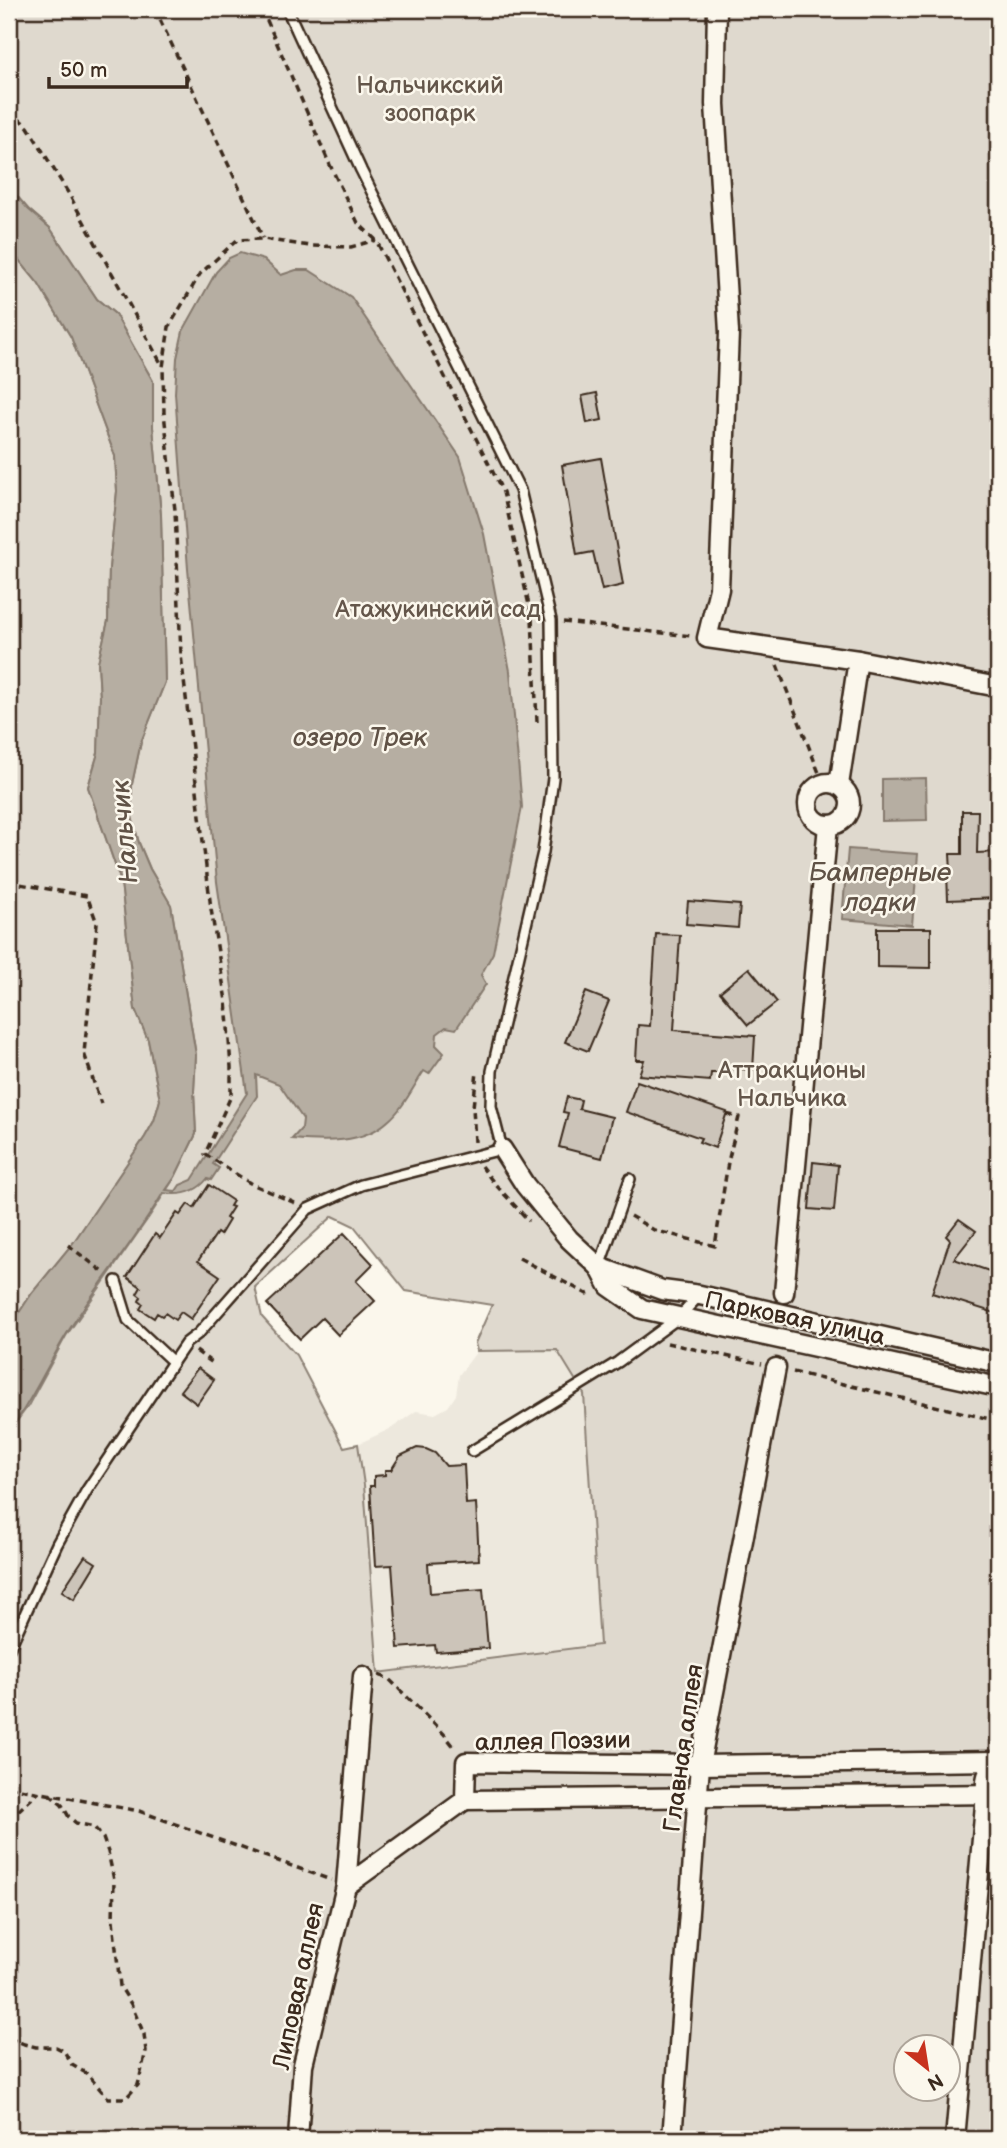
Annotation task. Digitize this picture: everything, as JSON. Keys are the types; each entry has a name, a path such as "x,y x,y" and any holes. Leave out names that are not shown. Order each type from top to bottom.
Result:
{"street":[{"path":"717,9 715,104 729,331 719,589 708,638 858,660 998,687"},
{"path":"831,784 858,660"},
{"path":"831,784 849,795 850,810 842,821 828,825 815,820 808,808 814,789 831,784"},
{"path":"784,1293 828,825"},
{"name":"Парковая улица","path":"502,1149 525,1185 595,1275 642,1309 998,1387"},
{"name":"Парковая улица","path":"595,1275 662,1290 700,1295 998,1363"},
{"name":"Главная аллея","path":"672,2139 700,1765 776,1368"},
{"name":"Липовая аллея","path":"298,2139 303,2065 346,1886 363,1676"},
{"name":"аллея Поэзии","path":"465,1800 466,1762 700,1765 998,1762"},
{"path":"955,2139 992,1794 985,1781 989,1769 998,1762"},
{"path":"465,1800 992,1794"},
{"name":"Липовая аллея","path":"346,1886 465,1800"}],"lane":[{"path":"9,1649 57,1544 87,1490 173,1362 308,1209 361,1185 502,1149 491,1106 492,1071 543,852 553,779 551,620 520,490 360,170 286,9"},
{"path":"595,1275 630,1179"},
{"path":"116,1281 128,1320 173,1362"},
{"path":"472,1451 618,1362 678,1318 700,1295"}],"path":[{"path":"155,9 263,239"},
{"path":"262,9 358,223 376,240 503,492 532,618 537,734"},
{"path":"9,110 28,127 70,196 163,367"},
{"path":"308,1209 250,1184 205,1154 230,1096 232,1066 226,1001 211,909 182,668 175,510 164,413 163,367 169,327 200,274 237,240 263,239 310,246 351,247 376,240"},
{"path":"551,620 708,638"},
{"path":"770,647 831,784"},
{"path":"9,882 87,896 97,923 84,1053 101,1104"},
{"path":"477,1069 473,1107 477,1154 494,1184 533,1226"},
{"path":"619,1210 654,1230 715,1246 728,1162 740,1117 726,1114"},
{"path":"68,1245 116,1281"},
{"path":"519,1258 587,1294 598,1290 595,1275"},
{"path":"653,1336 660,1342 998,1421"},
{"path":"187,1343 214,1364"},
{"path":"363,1676 366,1669 389,1679 444,1734 466,1762"},
{"path":"9,1787 139,1811 346,1886"},
{"path":"9,1819 39,1792"},
{"path":"9,2038 24,2045 56,2047 64,2051 72,2065 86,2073 108,2098 126,2098 138,2085 146,2051 144,2034 120,1986 113,1920 114,1880 103,1838 94,1827 76,1823 49,1794"}],"shaded area":[{"path":"557,1349 584,1394 600,1645 378,1673 364,1485 358,1444 392,1428 416,1411 435,1414 448,1407 456,1395 459,1375 477,1351"}],"green space":[{"name":"Атажукинский сад","path":"9,9 998,9 998,2139 9,2139 9,1432 28,1406 66,1336 175,1177 196,1134 196,1055 171,905 150,869 132,817 132,784 141,742 165,682 161,515 153,427 153,381 115,314 97,299 50,228 28,209 9,187","holes":["333,1216 354,1226 406,1291 492,1305 475,1343 477,1351 557,1350 584,1394 600,1645 378,1673 364,1485 358,1444 344,1447 296,1355 262,1317 255,1287"]},
{"path":"9,248 38,283 71,337 115,456 117,491 109,568 108,621 98,663 98,753 88,787 121,882 135,1009 148,1040 160,1100 154,1121 145,1137 73,1243 32,1293 9,1328"}],"water":[{"name":"озеро Трек","path":"9,187 28,209 50,228 97,299 115,314 153,381 153,427 161,515 165,682 141,742 132,784 132,817 150,869 171,905 196,1055 196,1134 166,1190 176,1191 180,1185 192,1180 247,1093 217,882 188,569 175,393 177,358 183,331 216,272 229,258 240,253 264,260 281,275 296,270 309,270 351,297 460,457 484,534 510,671 522,807 493,953 481,975 486,984 456,1029 446,1027 437,1034 436,1045 444,1053 429,1074 424,1071 408,1098 388,1121 378,1128 355,1138 330,1141 292,1139 302,1128 303,1119 279,1084 256,1075 257,1096 213,1164 219,1168 211,1180 207,1179 198,1188 188,1192 163,1193 78,1317 9,1432 9,1328 32,1293 73,1243 145,1137 154,1121 160,1100 148,1040 135,1009 121,882 88,787 98,753 98,662 108,621 109,568 117,491 115,456 71,337 38,283 9,248"},
{"path":"926,778 927,820 882,821 882,779"},
{"name":"Бамперные лодки","path":"848,849 918,854 912,925 842,919"}],"building":[{"path":"597,393 602,420 587,423 582,396"},
{"path":"601,458 623,585 602,590 593,552 577,555 562,465"},
{"path":"962,811 978,811 977,853 998,852 998,898 948,900 947,872 951,871 950,854 962,854"},
{"path":"688,901 740,905 738,928 686,924"},
{"path":"877,928 931,928 931,968 877,967"},
{"path":"656,934 680,935 674,1030 755,1036 753,1070 729,1068 729,1073 711,1073 710,1081 639,1075 644,1060 636,1060 638,1025 650,1026"},
{"path":"749,968 777,1002 748,1025 720,992"},
{"path":"586,992 609,1001 588,1051 565,1042"},
{"path":"637,1081 727,1112 715,1148 699,1142 701,1138 626,1112"},
{"path":"567,1097 581,1100 579,1109 612,1117 602,1158 559,1147 568,1113 563,1112"},
{"path":"813,1162 838,1165 834,1211 809,1209"},
{"path":"209,1185 233,1201 230,1206 233,1207 226,1218 229,1220 198,1261 220,1276 191,1319 181,1312 175,1320 165,1313 162,1316 157,1313 154,1318 140,1309 143,1304 137,1294 141,1287 127,1277 155,1234 160,1238 177,1213 180,1215 188,1204 194,1208"},
{"path":"959,1219 976,1231 954,1259 998,1274 998,1314 932,1293 950,1240 946,1236"},
{"path":"344,1233 373,1264 356,1281 375,1301 338,1335 322,1318 300,1339 267,1304"},
{"path":"198,1368 214,1380 197,1404 180,1391"},
{"path":"417,1448 435,1453 446,1466 464,1465 466,1504 476,1503 479,1560 428,1563 430,1593 483,1589 488,1648 436,1652 435,1645 398,1648 392,1565 375,1566 370,1486 374,1486 374,1476 385,1475 385,1470 391,1470 400,1456"},
{"path":"85,1556 96,1563 74,1599 62,1591"}],"park label":[{"name":"Нальчикский зоопарк","path":"430,99"},
{"name":"Аттракционы Нальчика","path":"792,1084"}],"water label":[{"name":"Нальчик","path":"124,832"}]}
